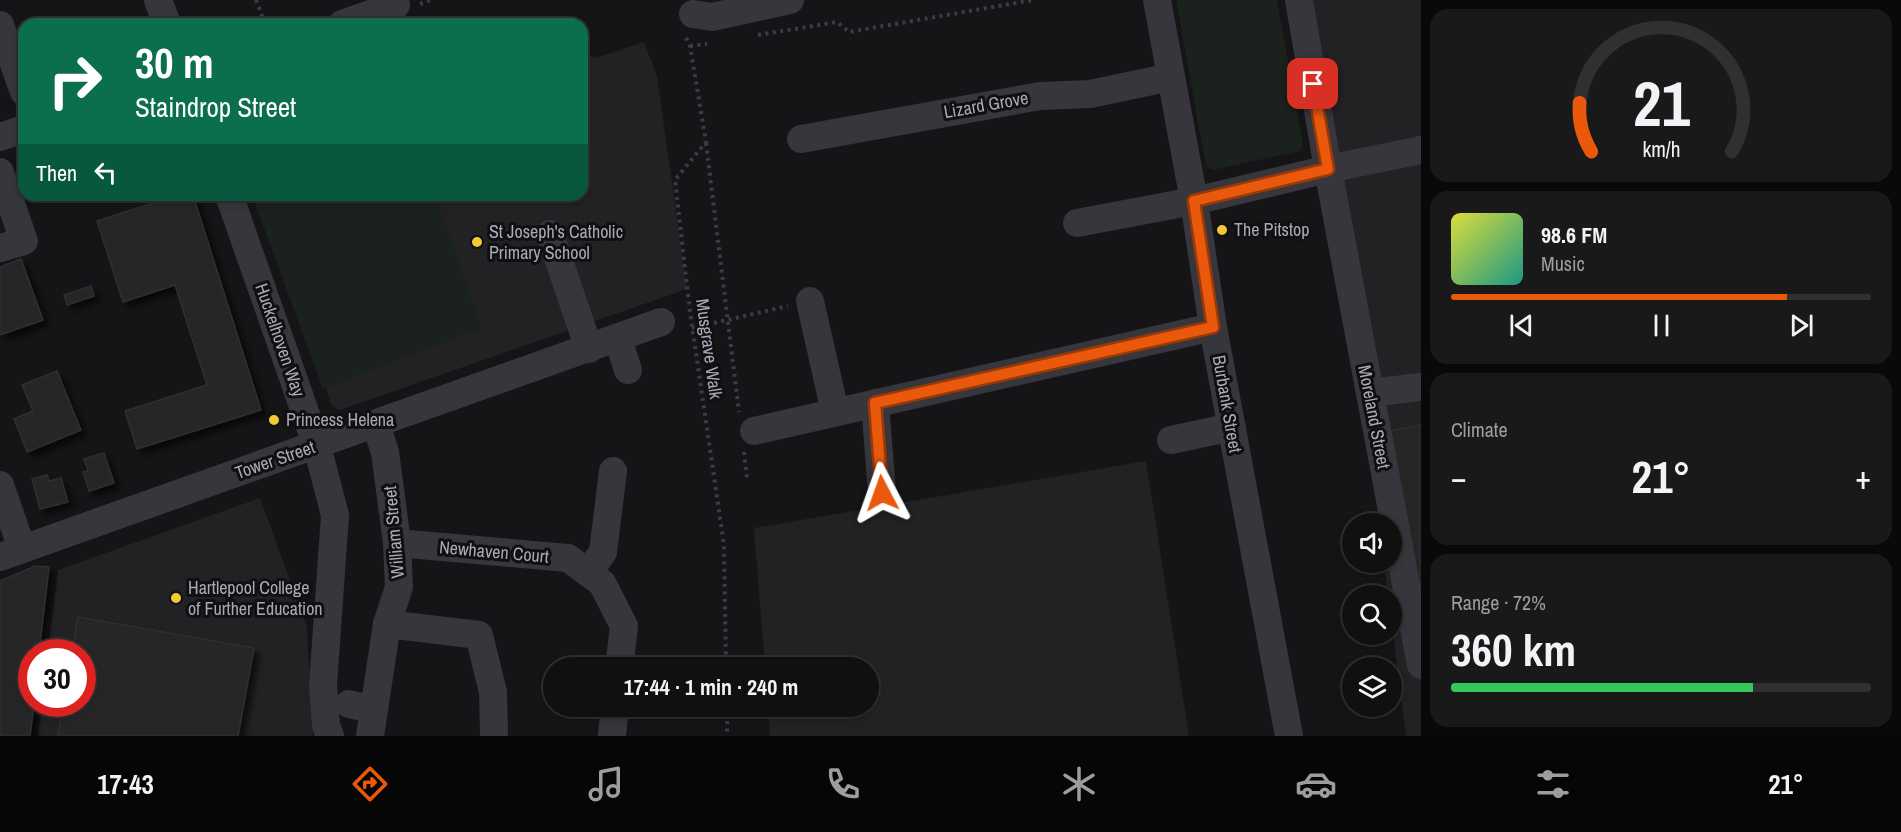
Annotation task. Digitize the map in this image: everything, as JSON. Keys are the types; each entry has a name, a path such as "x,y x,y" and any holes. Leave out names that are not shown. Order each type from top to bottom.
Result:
{"street":[{"path":"158,0 165,18"},
{"path":"693,14 712,17 790,0"},
{"name":"Burbank Street","path":"1157,0 1194,201 1213,327 1289,736"},
{"name":"Moreland Street","path":"1299,0 1328,169 1421,665"},
{"path":"366,18 397,10"},
{"path":"0,24 18,75"},
{"name":"Lizard Grove","path":"801,139 1040,96 1090,94 1171,77"},
{"path":"0,137 18,131"},
{"path":"1077,224 1194,201 1328,169 1421,150"},
{"path":"0,172 24,241 0,248"},
{"name":"Huckelhoven Way","path":"231,201 317,446 335,515 324,685 326,726 330,736"},
{"path":"550,234 589,349"},
{"path":"810,301 835,412"},
{"name":"Tower Street","path":"11,553 661,322"},
{"path":"745,433 1213,327"},
{"path":"618,339 628,370"},
{"path":"1370,393 1421,387"},
{"path":"875,403 882,493"},
{"name":"William Street","path":"364,717 387,624 399,587 397,543 386,452 376,425"},
{"path":"1171,440 1232,427"},
{"path":"588,573 603,552 613,471"},
{"path":"0,485 11,553"},
{"name":"Newhaven Court","path":"397,543 568,558 602,583 624,626 620,657"},
{"path":"387,624 479,635 493,692 495,732"},
{"path":"612,736 614,717"}],"path":[{"path":"256,0 263,18"},
{"path":"758,35 837,22 849,32 1033,0"},
{"path":"712,43 690,46 706,142 728,320 745,433 747,478"},
{"name":"Musgrave Walk","path":"706,142 675,180 692,328 724,545 726,657"},
{"path":"692,328 810,301"},
{"path":"727,717 727,736"}],"shaded area":[{"path":"1176,0 1277,0 1303,144 1300,151 1213,170 1206,166"},
{"path":"1306,0 1421,0 1421,736 1406,736 1402,704 1402,657 1396,657 1395,645 1402,645 1402,585 1387,585 1385,573 1402,573 1402,513 1378,513 1335,176"},
{"name":"St Joseph's Catholic Primary School","path":"644,42 657,76 687,289 340,410 332,406 258,201 588,201 588,56 596,58"},
{"path":"254,201 437,201 482,328 323,389"},
{"path":"1146,461 1189,736 770,736 769,717 879,717 879,657 764,657 754,528"},
{"name":"Hartlepool College of Further Education","path":"260,498 307,627 313,736 38,736 40,717 96,717 96,639 50,639 58,570"}],"building":[{"path":"160,201 195,201 261,410 137,449 125,411 207,385 175,285 123,302 97,221"},
{"path":"21,259 43,320 0,335 0,267"},
{"path":"91,286 94,296 67,305 64,295"},
{"path":"57,371 81,430 27,452 14,419 33,411 22,385"},
{"path":"1421,425 1421,595 1391,431"},
{"path":"104,453 114,483 89,491 83,472 88,471 84,459"},
{"path":"47,475 49,481 61,478 68,502 40,509 32,479"},
{"path":"35,566 49,567 41,639 18,639 18,717 32,717 30,736 0,736 0,581"},
{"path":"78,617 254,648 238,736 58,736 61,717 96,717 96,639 74,639"}],"place":[{"name":"The Pitstop","path":"1222,230"},
{"name":"St Joseph's Catholic Primary School","path":"477,242"},
{"name":"Princess Helena","path":"274,420"},
{"name":"Hartlepool College of Further Education","path":"176,598"}],"route":[{"path":"882,493 875,403 1213,327 1194,201 1328,169 1313,84"}]}
